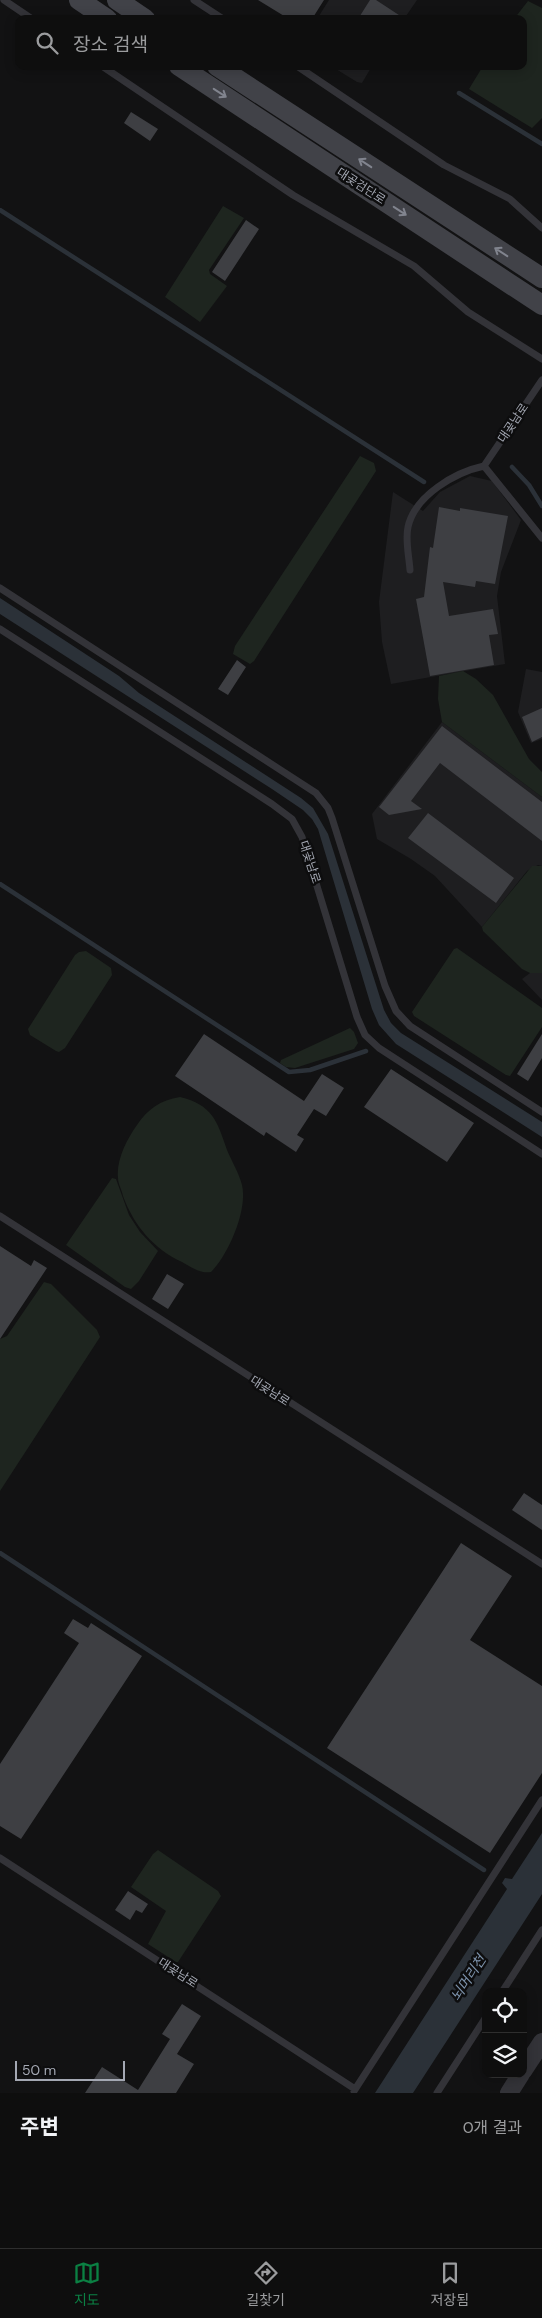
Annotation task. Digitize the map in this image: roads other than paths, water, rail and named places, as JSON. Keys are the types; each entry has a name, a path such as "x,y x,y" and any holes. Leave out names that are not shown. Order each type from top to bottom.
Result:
{"main road":[{"path":"79,0 101,15"},
{"path":"117,0 139,15"},
{"name":"대곶검단로","path":"185,70 542,305"},
{"name":"대곶검단로","path":"224,70 542,278"}],"street":[{"path":"527,2065 542,2042"},
{"path":"509,2093 518,2078"}],"lane":[{"path":"4,0 26,15"},
{"path":"194,0 217,15"},
{"path":"108,70 293,195 414,266 468,312 542,358"},
{"path":"303,70 444,165 510,199 542,228"},
{"name":"대곶남로","path":"484,466 542,380"},
{"path":"410,570 407,536 410,521 415,512 429,495 452,478 470,469 484,466 542,538"},
{"path":"0,588 316,793 328,808 332,818 385,986 396,1011 422,1035 542,1112"},
{"name":"대곶남로","path":"0,629 272,804 292,819 302,837 357,1017 366,1035 379,1048 542,1154"},
{"name":"대곶남로","path":"0,1216 542,1564"},
{"path":"354,2091 542,1800"},
{"name":"대곶남로","path":"0,1858 354,2091"},
{"path":"505,1988 542,1930"},
{"path":"437,2093 482,2023"}],"water":[{"path":"0,598 119,676 139,693 301,798 313,808 328,834 384,1010 391,1023 401,1033 542,1122 542,1137 396,1044 379,1025 372,1009 318,829 303,810 0,614"},
{"name":"뇌머리천","path":"542,1833 542,1894 413,2093 375,2093 507,1889 502,1883 505,1878 512,1879"}],"waterway":[{"path":"459,93 542,144"},
{"path":"0,210 424,482"},
{"path":"512,467 529,485 542,506"},
{"path":"0,884 289,1072 310,1070 366,1051"},
{"path":"0,1553 484,1870"}]}
